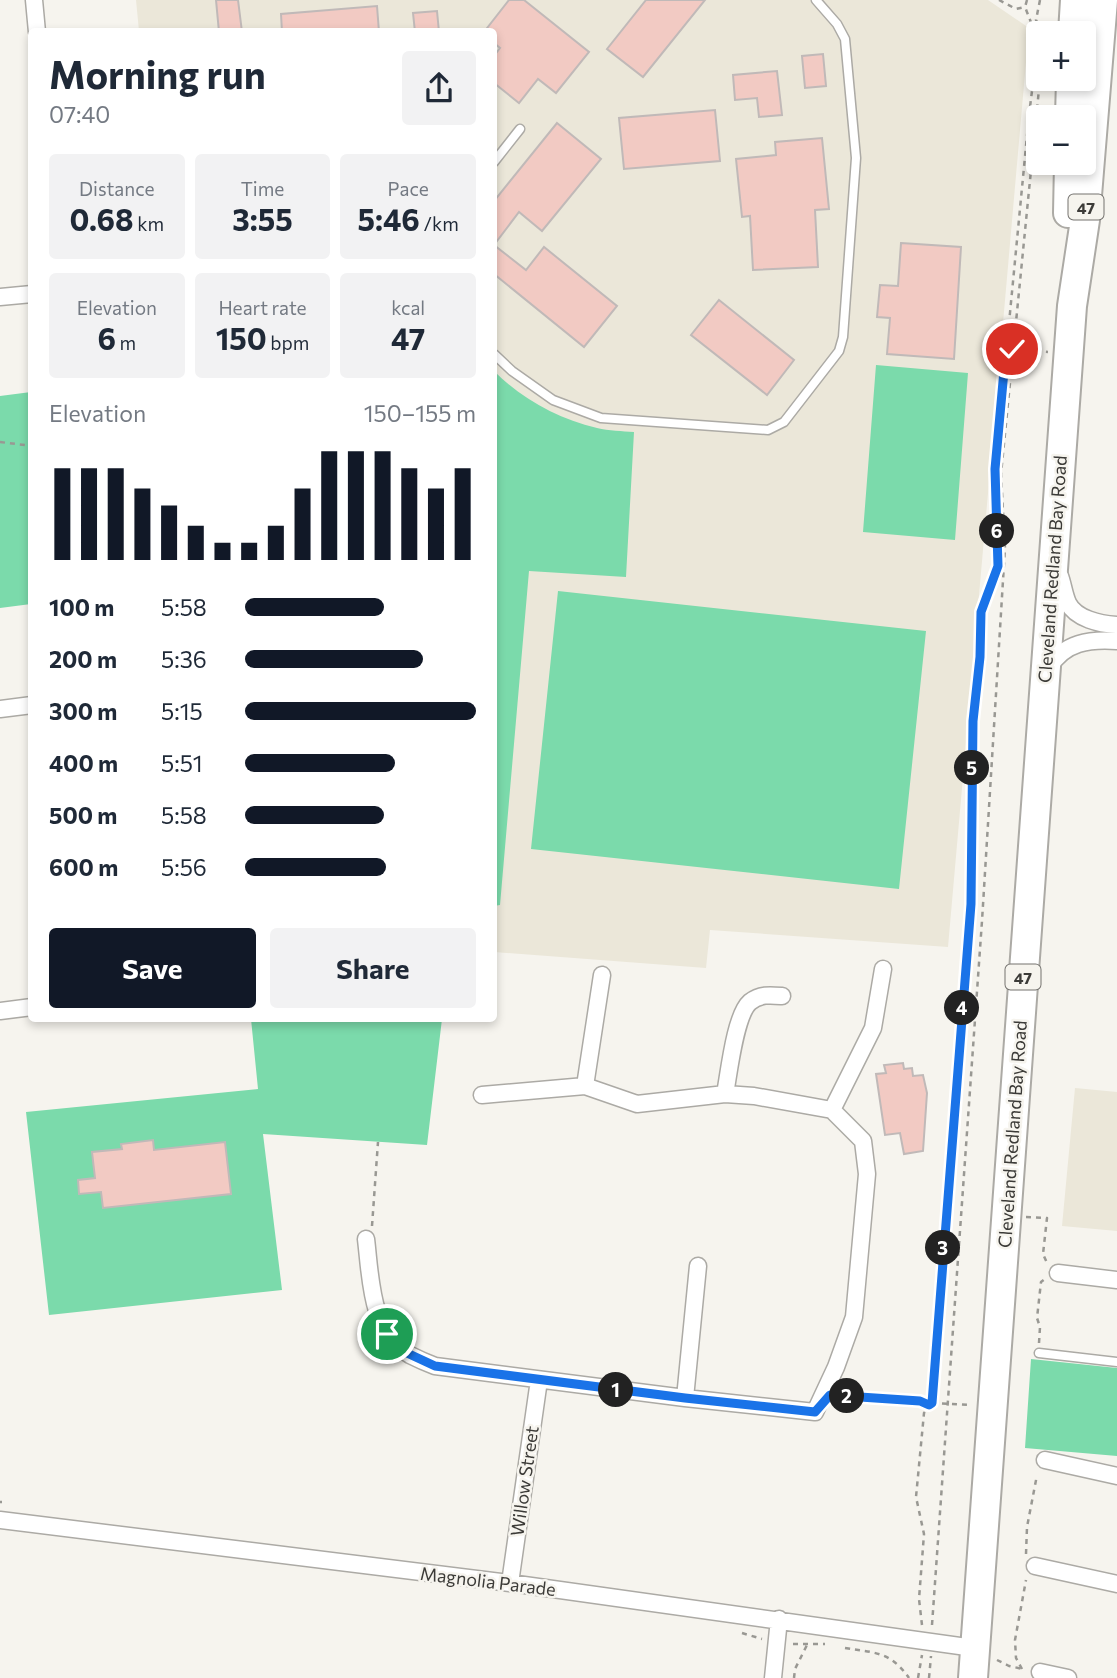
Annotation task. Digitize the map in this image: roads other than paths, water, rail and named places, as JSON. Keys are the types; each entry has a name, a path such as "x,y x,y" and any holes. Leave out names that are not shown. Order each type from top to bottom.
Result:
{"highway":[{"path":"1074,21 1075,0"},
{"name":"Cleveland Redland Bay Road","path":"1072,306 1085,220 1104,0"},
{"name":"Cleveland Redland Bay Road","path":"973,1668 1069,354 1072,306 1069,175"}],"street":[{"path":"34,0 37,28"},
{"path":"0,297 28,294"},
{"path":"1052,561 1062,579 1068,604 1074,611 1100,623 1117,625"},
{"path":"1044,676 1065,649 1078,643 1097,640 1117,641"},
{"path":"0,709 28,706"},
{"path":"832,1110 873,1028 883,969"},
{"path":"585,1086 602,975"},
{"path":"725,1094 741,1018 749,1003 765,995 782,996"},
{"path":"0,1011 28,1008"},
{"path":"366,1239 374,1306 387,1334 407,1353 435,1366 815,1412 836,1367 854,1317 867,1174 863,1140 832,1110 754,1096 725,1094 637,1104 585,1086 482,1094"},
{"path":"685,1398 698,1266"},
{"path":"1052,1272 1117,1280"},
{"name":"Willow Street","path":"510,1583 539,1380"},
{"path":"1045,1460 1117,1476"},
{"name":"Magnolia Parade","path":"0,1520 779,1619 928,1642 973,1668"},
{"path":"1035,1566 1117,1584"},
{"path":"773,1678 779,1619"},
{"path":"1040,1672 1068,1678"}],"lane":[{"path":"497,357 553,400 601,418 768,430 784,422 839,351 844,337 856,158 845,39 816,0"},
{"path":"497,158 520,130"},
{"path":"1039,1353 1117,1362"}]}
